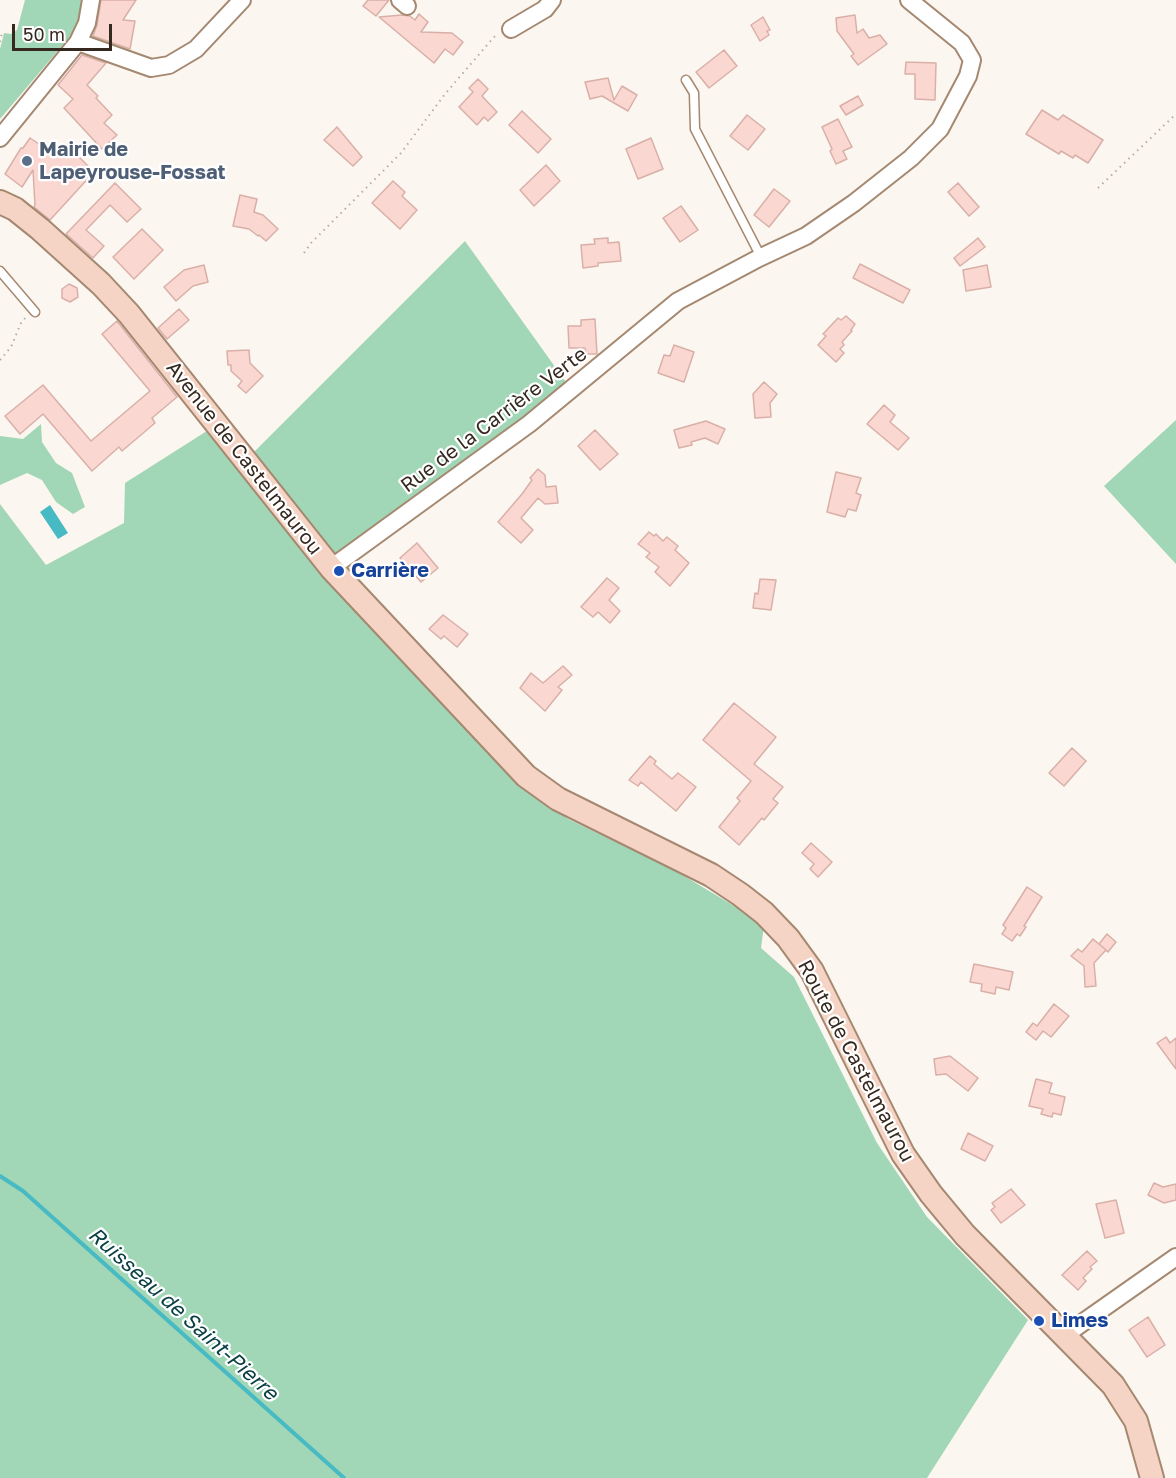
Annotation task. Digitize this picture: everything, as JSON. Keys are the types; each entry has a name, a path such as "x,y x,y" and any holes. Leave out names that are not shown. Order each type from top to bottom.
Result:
{"street":[{"path":"0,138 78,42 87,23 91,0"},
{"path":"78,42 151,68 169,65 196,49 242,0"},
{"path":"511,29 545,9 552,0"},
{"name":"Rue de la Carrière Verte","path":"331,568 530,424 678,301 761,256 806,236 854,203 911,158 940,129 968,76 972,60 962,43 909,0"},
{"name":"Avenue de Castelmaurou","path":"0,202 15,209 40,229 101,284 129,314 331,568 526,776 558,799"},
{"name":"Route de Castelmaurou","path":"558,799 711,875 764,913 788,939 812,971 903,1155 965,1235 1113,1385 1136,1421 1152,1478"},
{"path":"1065,1335 1176,1257"}],"lane":[{"path":"686,81 694,93 695,129 761,256"},
{"path":"0,271 34,310"}],"path":[{"path":"304,253 401,153 445,94 494,37 511,29"},
{"path":"0,42 2,33"},
{"path":"1098,188 1176,114"},
{"path":"0,360 11,347 21,323 34,310"}],"green space":[{"path":"25,0 83,0 81,16 72,34 0,119 0,49 4,33 11,34 17,30"},
{"path":"465,241 568,385 335,555 304,523 256,459 255,451"},
{"path":"1176,420 1176,564 1104,486"},
{"path":"41,424 42,442 56,463 72,473 85,507 73,514 56,502 42,480 27,473 0,485 0,436 23,439"},
{"path":"210,429 517,780 568,819 674,870 764,926 761,948 794,977 877,1143 927,1217 1028,1320 927,1478 0,1478 0,504 46,565 124,523 125,483"}],"water":[{"path":"50,505 68,533 58,539 40,512"}],"building":[{"path":"101,0 136,0 123,20 135,21 130,49 93,36"},
{"path":"368,0 389,0 376,16 363,6"},
{"path":"419,14 428,22 421,32 452,33 463,42 453,55 445,49 434,63 379,17 402,15 410,16 415,20"},
{"path":"855,15 857,33 863,29 869,38 880,35 887,44 858,65 851,56 854,54 837,31 836,18"},
{"path":"763,17 770,30 767,31 769,35 760,41 751,25"},
{"path":"724,50 737,66 709,88 696,72"},
{"path":"82,55 106,63 87,85 112,115 104,123 117,135 102,149 64,108 73,99 58,85"},
{"path":"906,62 936,63 935,100 915,99 915,74 905,74"},
{"path":"608,78 614,100 622,86 637,95 628,111 602,96 590,99 585,82"},
{"path":"478,79 488,89 482,96 497,112 488,121 484,117 477,125 459,107 473,92 469,88"},
{"path":"858,96 863,105 846,115 840,106"},
{"path":"1042,110 1058,120 1063,115 1103,140 1088,163 1075,155 1073,158 1061,151 1059,154 1026,134"},
{"path":"522,111 551,139 538,153 509,125"},
{"path":"747,115 765,129 748,150 730,136"},
{"path":"838,119 852,147 843,151 847,159 836,164 822,127"},
{"path":"337,127 362,157 353,166 324,140"},
{"path":"30,138 57,156 66,144 94,172 50,220 34,207 33,170 22,187 5,174"},
{"path":"651,138 663,169 638,179 626,149"},
{"path":"546,165 560,181 534,206 520,190"},
{"path":"393,181 405,192 402,196 417,210 400,229 372,203"},
{"path":"115,183 141,209 127,222 110,205 86,230 104,246 93,258 66,234"},
{"path":"958,183 979,207 969,216 948,192"},
{"path":"774,189 790,201 769,227 754,215"},
{"path":"240,195 257,199 254,212 263,215 278,229 266,241 249,229 233,226"},
{"path":"681,206 698,230 680,242 663,218"},
{"path":"142,229 163,250 134,279 113,257"},
{"path":"608,238 608,243 619,242 621,261 598,263 598,266 583,268 581,245 595,244 594,239"},
{"path":"978,238 985,247 960,266 954,258"},
{"path":"860,264 910,290 903,303 853,278"},
{"path":"204,265 208,282 193,286 176,301 164,287 184,270"},
{"path":"987,265 991,287 966,291 963,270"},
{"path":"69,284 77,288 78,297 70,302 62,298 62,289"},
{"path":"179,309 189,320 167,339 158,328"},
{"path":"846,316 855,324 842,342 844,345 840,349 844,353 836,362 818,345 826,336 823,334 838,318 841,320"},
{"path":"595,319 597,354 586,354 585,348 569,348 568,326 581,326 581,320"},
{"path":"117,321 177,397 152,418 155,423 122,451 119,447 92,471 43,414 20,434 5,416 43,385 91,441 150,391 102,334"},
{"path":"674,345 694,352 684,382 658,373 664,355 670,356"},
{"path":"249,350 250,363 263,376 246,393 238,386 242,381 231,371 231,365 228,365 227,351"},
{"path":"764,382 777,394 770,403 771,417 755,418 753,394"},
{"path":"884,405 895,415 890,422 909,438 898,450 867,424"},
{"path":"706,421 725,429 718,444 705,438 691,442 692,445 679,448 674,430"},
{"path":"595,430 618,454 600,470 578,446"},
{"path":"538,469 545,475 546,487 556,486 558,503 545,504 538,498 521,518 533,530 521,543 498,522 522,494 532,480 530,478"},
{"path":"836,472 861,478 856,493 861,495 856,511 848,509 845,517 827,512"},
{"path":"649,532 654,536 656,534 663,541 667,537 678,546 675,550 689,563 670,586 655,572 659,567 646,557 650,553 638,544"},
{"path":"417,543 438,568 421,582 400,558"},
{"path":"607,578 619,588 609,600 620,611 610,623 598,612 593,617 581,607"},
{"path":"760,579 776,580 771,610 753,608"},
{"path":"443,615 468,634 457,647 444,636 441,639 429,629"},
{"path":"563,666 572,675 558,687 562,690 545,711 520,688 531,673 543,683"},
{"path":"734,703 776,737 754,764 783,787 773,799 778,803 739,845 719,827 740,801 737,798 751,781 703,740"},
{"path":"1072,748 1086,761 1064,786 1049,773"},
{"path":"650,756 656,761 654,764 672,779 678,773 696,787 676,811 641,782 638,786 629,780"},
{"path":"811,843 832,862 818,877 810,869 814,864 802,853"},
{"path":"1027,887 1042,897 1020,936 1017,934 1012,941 1002,934 1006,928 1003,925"},
{"path":"1107,934 1116,942 1108,952 1099,944"},
{"path":"1093,939 1106,950 1094,963 1096,986 1085,987 1084,966 1071,956 1078,949 1082,952"},
{"path":"974,964 1013,972 1009,990 996,987 995,994 981,991 982,984 970,982"},
{"path":"1054,1004 1069,1016 1051,1037 1043,1031 1036,1040 1026,1032 1033,1023 1037,1026"},
{"path":"1166,1037 1170,1043 1176,1038 1176,1069 1157,1043"},
{"path":"950,1056 978,1078 968,1091 946,1074 936,1075 934,1059"},
{"path":"1036,1079 1052,1083 1049,1093 1065,1097 1061,1115 1053,1113 1052,1117 1041,1114 1043,1109 1029,1106"},
{"path":"968,1133 993,1146 985,1161 961,1149"},
{"path":"1154,1183 1163,1187 1176,1184 1176,1200 1164,1203 1148,1195"},
{"path":"1011,1189 1025,1205 1001,1223 991,1210 995,1207 992,1203"},
{"path":"1116,1200 1124,1233 1105,1238 1096,1204"},
{"path":"1087,1251 1097,1261 1090,1267 1092,1269 1083,1278 1086,1281 1078,1290 1062,1275"},
{"path":"1148,1317 1165,1345 1147,1357 1129,1330"}],"waterway":[{"name":"Ruisseau de Saint-Pierre","path":"0,1176 23,1191 344,1478"}],"place":[{"name":"Mairie de Lapeyrouse-Fossat","path":"27,161"},
{"name":"Carrière","path":"339,571"},
{"name":"Limes","path":"1039,1321"}]}
